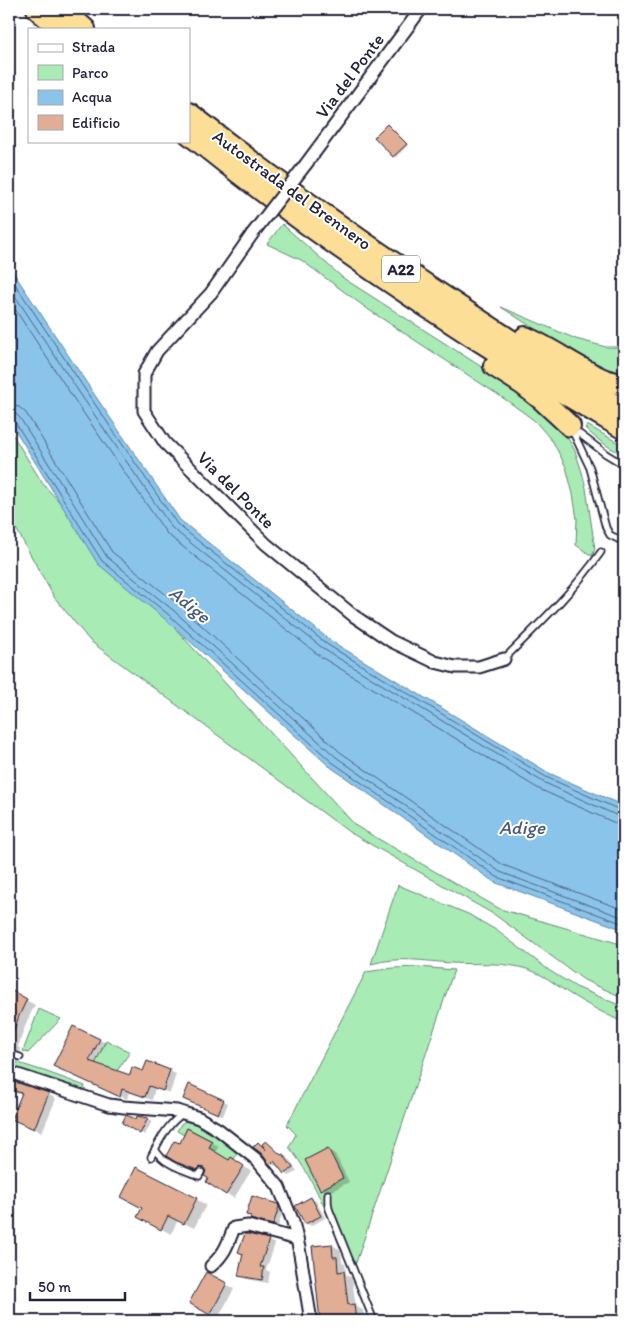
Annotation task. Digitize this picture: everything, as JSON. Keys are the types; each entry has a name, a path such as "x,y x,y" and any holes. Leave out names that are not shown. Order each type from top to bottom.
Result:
{"highway":[{"path":"36,9 59,28"},
{"path":"62,9 85,28"},
{"name":"Autostrada del Brennero","path":"190,114 239,153 383,257 522,348 624,410"},
{"name":"Autostrada del Brennero","path":"190,135 305,223 440,316 624,429"},
{"path":"440,316 474,352 522,384 570,426"},
{"path":"486,325 518,333 585,370 606,380 624,385"}],"street":[{"name":"Via del Ponte","path":"422,9 253,233 211,293 157,351 144,374 144,411 165,443 260,538 354,616 391,641 435,662 455,667 479,667 504,659"},
{"path":"9,1072 108,1105 164,1109 184,1113 198,1118 219,1130 256,1159 279,1187 293,1222 311,1321"},
{"path":"211,1266 221,1256 234,1228 248,1226 297,1239"}],"lane":[{"path":"570,426 606,454 624,465"},
{"path":"570,426 590,468 606,528 610,535 624,542"},
{"path":"504,659 568,595 601,552"},
{"path":"9,1056 20,1057"},
{"path":"151,1157 167,1129 174,1120 184,1113"},
{"path":"155,1149 158,1155 172,1165 198,1176 201,1172"},
{"path":"328,1194 328,1202 333,1219 374,1321"}],"green space":[{"path":"282,224 343,278 527,396 564,431 575,451 586,488 595,549 592,556 576,545 577,519 566,467 553,442 535,421 369,310 301,260 267,244"},
{"path":"501,307 576,339 606,347 624,347 624,379 570,352"},
{"path":"587,425 624,446 624,455 608,447 594,436 585,428"},
{"path":"9,429 43,484 356,826 500,909 624,945 624,998 584,980 495,915 349,832 90,641 54,597 9,516"},
{"path":"398,885 468,914 496,930 550,971 576,987 624,1007 624,1023 583,1002 541,975 519,967 497,964 411,960 391,960 371,964"},
{"path":"419,967 454,970 356,1263 349,1268 316,1190 289,1147 296,1134 287,1125 366,972"},
{"path":"39,1009 61,1019 28,1053 23,1051"},
{"path":"106,1040 130,1052 117,1071 95,1064"},
{"path":"9,1060 85,1086 83,1092 9,1068"},
{"path":"188,1119 204,1126 239,1150 234,1159 231,1157 229,1160 207,1169 205,1174 197,1170 212,1141 187,1128 184,1135 177,1131 181,1124"}],"water":[{"name":"Adige","path":"9,266 180,520 331,641 549,773 624,806 624,930 494,882 329,766 165,619 98,564 9,420"}],"building":[{"path":"387,124 407,144 393,157 374,137"},
{"path":"9,989 27,999 10,1041 9,1040"},
{"path":"73,1026 100,1039 89,1061 130,1075 132,1067 143,1071 147,1061 170,1070 163,1091 149,1086 145,1097 122,1089 120,1097 53,1066"},
{"path":"9,1080 49,1093 34,1129 11,1119 22,1093 9,1090"},
{"path":"189,1084 224,1100 218,1114 183,1099"},
{"path":"126,1115 136,1119 137,1116 148,1118 140,1134 122,1123"},
{"path":"187,1128 212,1141 209,1148 229,1160 231,1157 244,1166 226,1195 206,1182 208,1178 204,1176 206,1171 204,1168 200,1167 197,1170 166,1156 174,1141 180,1143"},
{"path":"266,1141 281,1155 283,1154 293,1168 284,1174 274,1161 270,1165 262,1154 253,1147 258,1142 266,1150 262,1144"},
{"path":"328,1148 343,1178 320,1190 305,1160"},
{"path":"136,1167 197,1198 184,1224 168,1216 161,1230 137,1217 142,1208 121,1197"},
{"path":"252,1196 278,1204 279,1207 273,1225 250,1219 251,1216 246,1215"},
{"path":"311,1197 321,1216 305,1224 295,1206"},
{"path":"245,1234 269,1239 260,1267 264,1267 262,1280 238,1276 243,1254 238,1252"},
{"path":"332,1244 333,1257 337,1257 338,1272 344,1271 348,1305 354,1304 356,1321 320,1321 312,1246"},
{"path":"206,1272 227,1283 210,1315 189,1303"}]}
